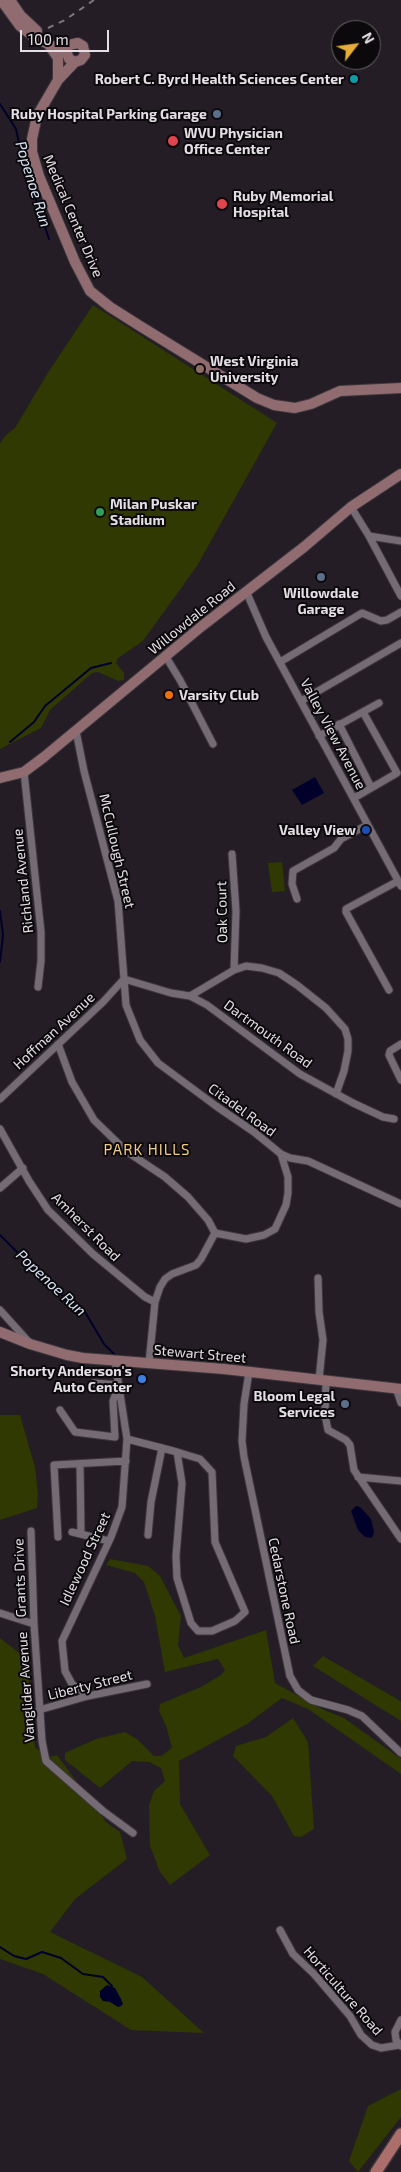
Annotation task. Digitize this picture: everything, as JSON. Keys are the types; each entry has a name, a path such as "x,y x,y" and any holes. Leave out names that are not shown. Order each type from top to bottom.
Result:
{"main road":[{"path":"376,2172 401,2134"}],"street":[{"path":"6,4 20,26 69,54"},
{"path":"6,4 28,24 56,41 69,54"},
{"path":"46,42 58,58 58,80"},
{"name":"Medical Center Drive","path":"69,54 58,80 37,116 32,138 32,152 39,176 85,283 97,298 251,394 274,405 294,408 311,404 340,391 401,388"},
{"name":"Willowdale Road","path":"0,778 24,772 351,507 401,474"},
{"path":"351,507 401,596"},
{"path":"369,536 401,541"},
{"name":"Valley View Avenue","path":"246,591 266,637 399,883"},
{"path":"280,662 362,613 381,621 387,620 401,612"},
{"path":"301,701 401,643"},
{"path":"166,657 213,744"},
{"path":"319,736 379,703"},
{"path":"354,798 397,773 363,712"},
{"path":"339,724 371,787"},
{"name":"McCullough Street","path":"76,731 84,770 118,901 124,979"},
{"name":"Richland Avenue","path":"24,772 41,932 41,961 38,987"},
{"path":"297,899 292,884 293,872 334,848 341,839 367,825"},
{"name":"Oak Court","path":"232,854 236,911 234,970"},
{"path":"390,990 346,909 399,883"},
{"path":"190,996 234,970 246,966 279,973 326,1008 338,1019 345,1029 348,1039 348,1050 344,1071 336,1094"},
{"name":"Dartmouth Road","path":"124,979 171,993 190,996 207,1005 300,1074 383,1117 394,1119"},
{"name":"Hoffman Avenue","path":"0,1099 110,996 124,979"},
{"name":"Citadel Road","path":"124,979 126,1005 132,1023 149,1054 281,1154 290,1158 308,1161 401,1204"},
{"path":"58,1044 72,1082 94,1120 126,1151 165,1177 188,1196 208,1220 215,1233"},
{"path":"401,1044 390,1051 389,1055 401,1080"},
{"name":"Amherst Road","path":"0,1129 38,1195 60,1222 118,1276 145,1297 155,1302"},
{"path":"215,1233 246,1239 264,1235 275,1228 286,1205 288,1193 288,1177 281,1154"},
{"path":"0,1188 23,1168"},
{"path":"149,1363 155,1302 160,1287 165,1278 196,1265 215,1233"},
{"path":"318,1278 319,1312 323,1340 322,1381 328,1430 346,1440 350,1445 354,1470 401,1539"},
{"path":"0,1310 30,1344"},
{"name":"Stewart Street","path":"0,1332 30,1344 67,1355 114,1362 149,1363 249,1372 398,1389"},
{"name":"Idlewood Street","path":"88,1696 72,1684 65,1671 62,1641 109,1540 122,1507 128,1439 114,1362"},
{"name":"Cedarstone Road","path":"249,1372 242,1441 244,1457 290,1676 298,1690 311,1700 348,1710 362,1716 401,1753"},
{"path":"60,1410 75,1432 115,1437 113,1402 119,1385 94,1382"},
{"path":"398,1389 401,1403"},
{"path":"128,1439 177,1452 200,1459 212,1472 215,1542 245,1612 235,1621 212,1631 198,1631 191,1623 177,1578 176,1556 182,1483 177,1452"},
{"path":"148,1535 151,1502 162,1448"},
{"path":"58,1537 54,1465 126,1461"},
{"path":"80,1464 81,1534"},
{"path":"358,1477 401,1481"},
{"name":"Grants Drive","path":"31,1531 34,1624"},
{"path":"72,1532 109,1540"},
{"name":"Vanglider Avenue","path":"0,1613 34,1624 42,1741 46,1761 102,1811 133,1834"},
{"name":"Liberty Street","path":"40,1710 88,1696 147,1684"},
{"name":"Horticulture Road","path":"280,1930 293,1954 314,1974 372,2045 381,2048 400,2046"},
{"path":"400,2046 395,2032 401,2020"}],"green space":[{"path":"93,305 277,423 197,566 143,641 118,658 116,663 124,673 124,680 118,681 98,672 92,673 50,710 41,728 0,749 0,443 15,428 49,371"},
{"path":"282,862 285,891 272,892 268,863"},
{"path":"0,1415 20,1415 35,1467 38,1494 37,1508 0,1520"},
{"path":"110,1559 148,1566 160,1576 181,1616 178,1645 184,1658 266,1630 275,1683 324,1710 344,1718 401,1759 401,1774 308,1709 282,1698 247,1724 179,1761 180,1804 210,1855 170,1885 160,1872 150,1846 149,1805 154,1791 165,1781 161,1768 149,1762 132,1761 100,1788 65,1760 65,1753 96,1739 125,1732 138,1740 154,1756 161,1756 172,1748 166,1726 159,1711 160,1704 201,1687 221,1675 225,1670 218,1659 165,1672 155,1616 144,1582 135,1573 106,1565"},
{"path":"0,1638 27,1659 35,1747 47,1758 57,1755 106,1822 120,1832 127,1859 75,1899 50,1932 142,1977 204,2033 131,2030 43,1974 0,1959"},
{"path":"323,1656 401,1702 401,1721 313,1666"},
{"path":"293,1718 308,1742 314,1829 301,1837 294,1836 272,1796 233,1756 236,1746 266,1737"},
{"path":"401,2089 401,2117 358,2172 349,2161 368,2106"}],"water":[{"path":"315,777 324,793 302,805 292,790"},
{"path":"356,1506 360,1507 371,1519 374,1532 372,1538 365,1537 358,1530 351,1511"},
{"path":"107,1985 115,1988 123,2004 121,2006 118,2007 110,2002 103,2001 100,1997 100,1991"}],"waterway":[{"name":"Popenoe Run","path":"0,104 16,129 22,157 49,239"},
{"name":"Popenoe Run","path":"10,742 34,722 45,706 91,668 111,663"},
{"name":"Popenoe Run","path":"0,911 3,935 0,962"},
{"name":"Popenoe Run","path":"0,1235 55,1290 85,1312 104,1344 117,1357"},
{"path":"0,1947 14,1956 26,1959 42,1952 61,1958 83,1974 103,1977 112,1986"}],"railway":[{"path":"48,28 65,20 94,0"}],"place":[{"name":"Robert C. Byrd Health Sciences Center","path":"354,79"},
{"name":"Ruby Hospital Parking Garage","path":"217,114"},
{"name":"WVU Physician Office Center","path":"173,141"},
{"name":"Ruby Memorial Hospital","path":"222,204"},
{"name":"West Virginia University","path":"200,369"},
{"name":"Milan Puskar Stadium","path":"100,512"},
{"name":"Willowdale Garage","path":"321,577"},
{"name":"Varsity Club","path":"169,695"},
{"name":"Valley View","path":"366,830"},
{"name":"Shorty Anderson's Auto Center","path":"142,1379"},
{"name":"Bloom Legal Services","path":"345,1404"}],"district":[{"name":"PARK HILLS","path":"147,1150"}]}
